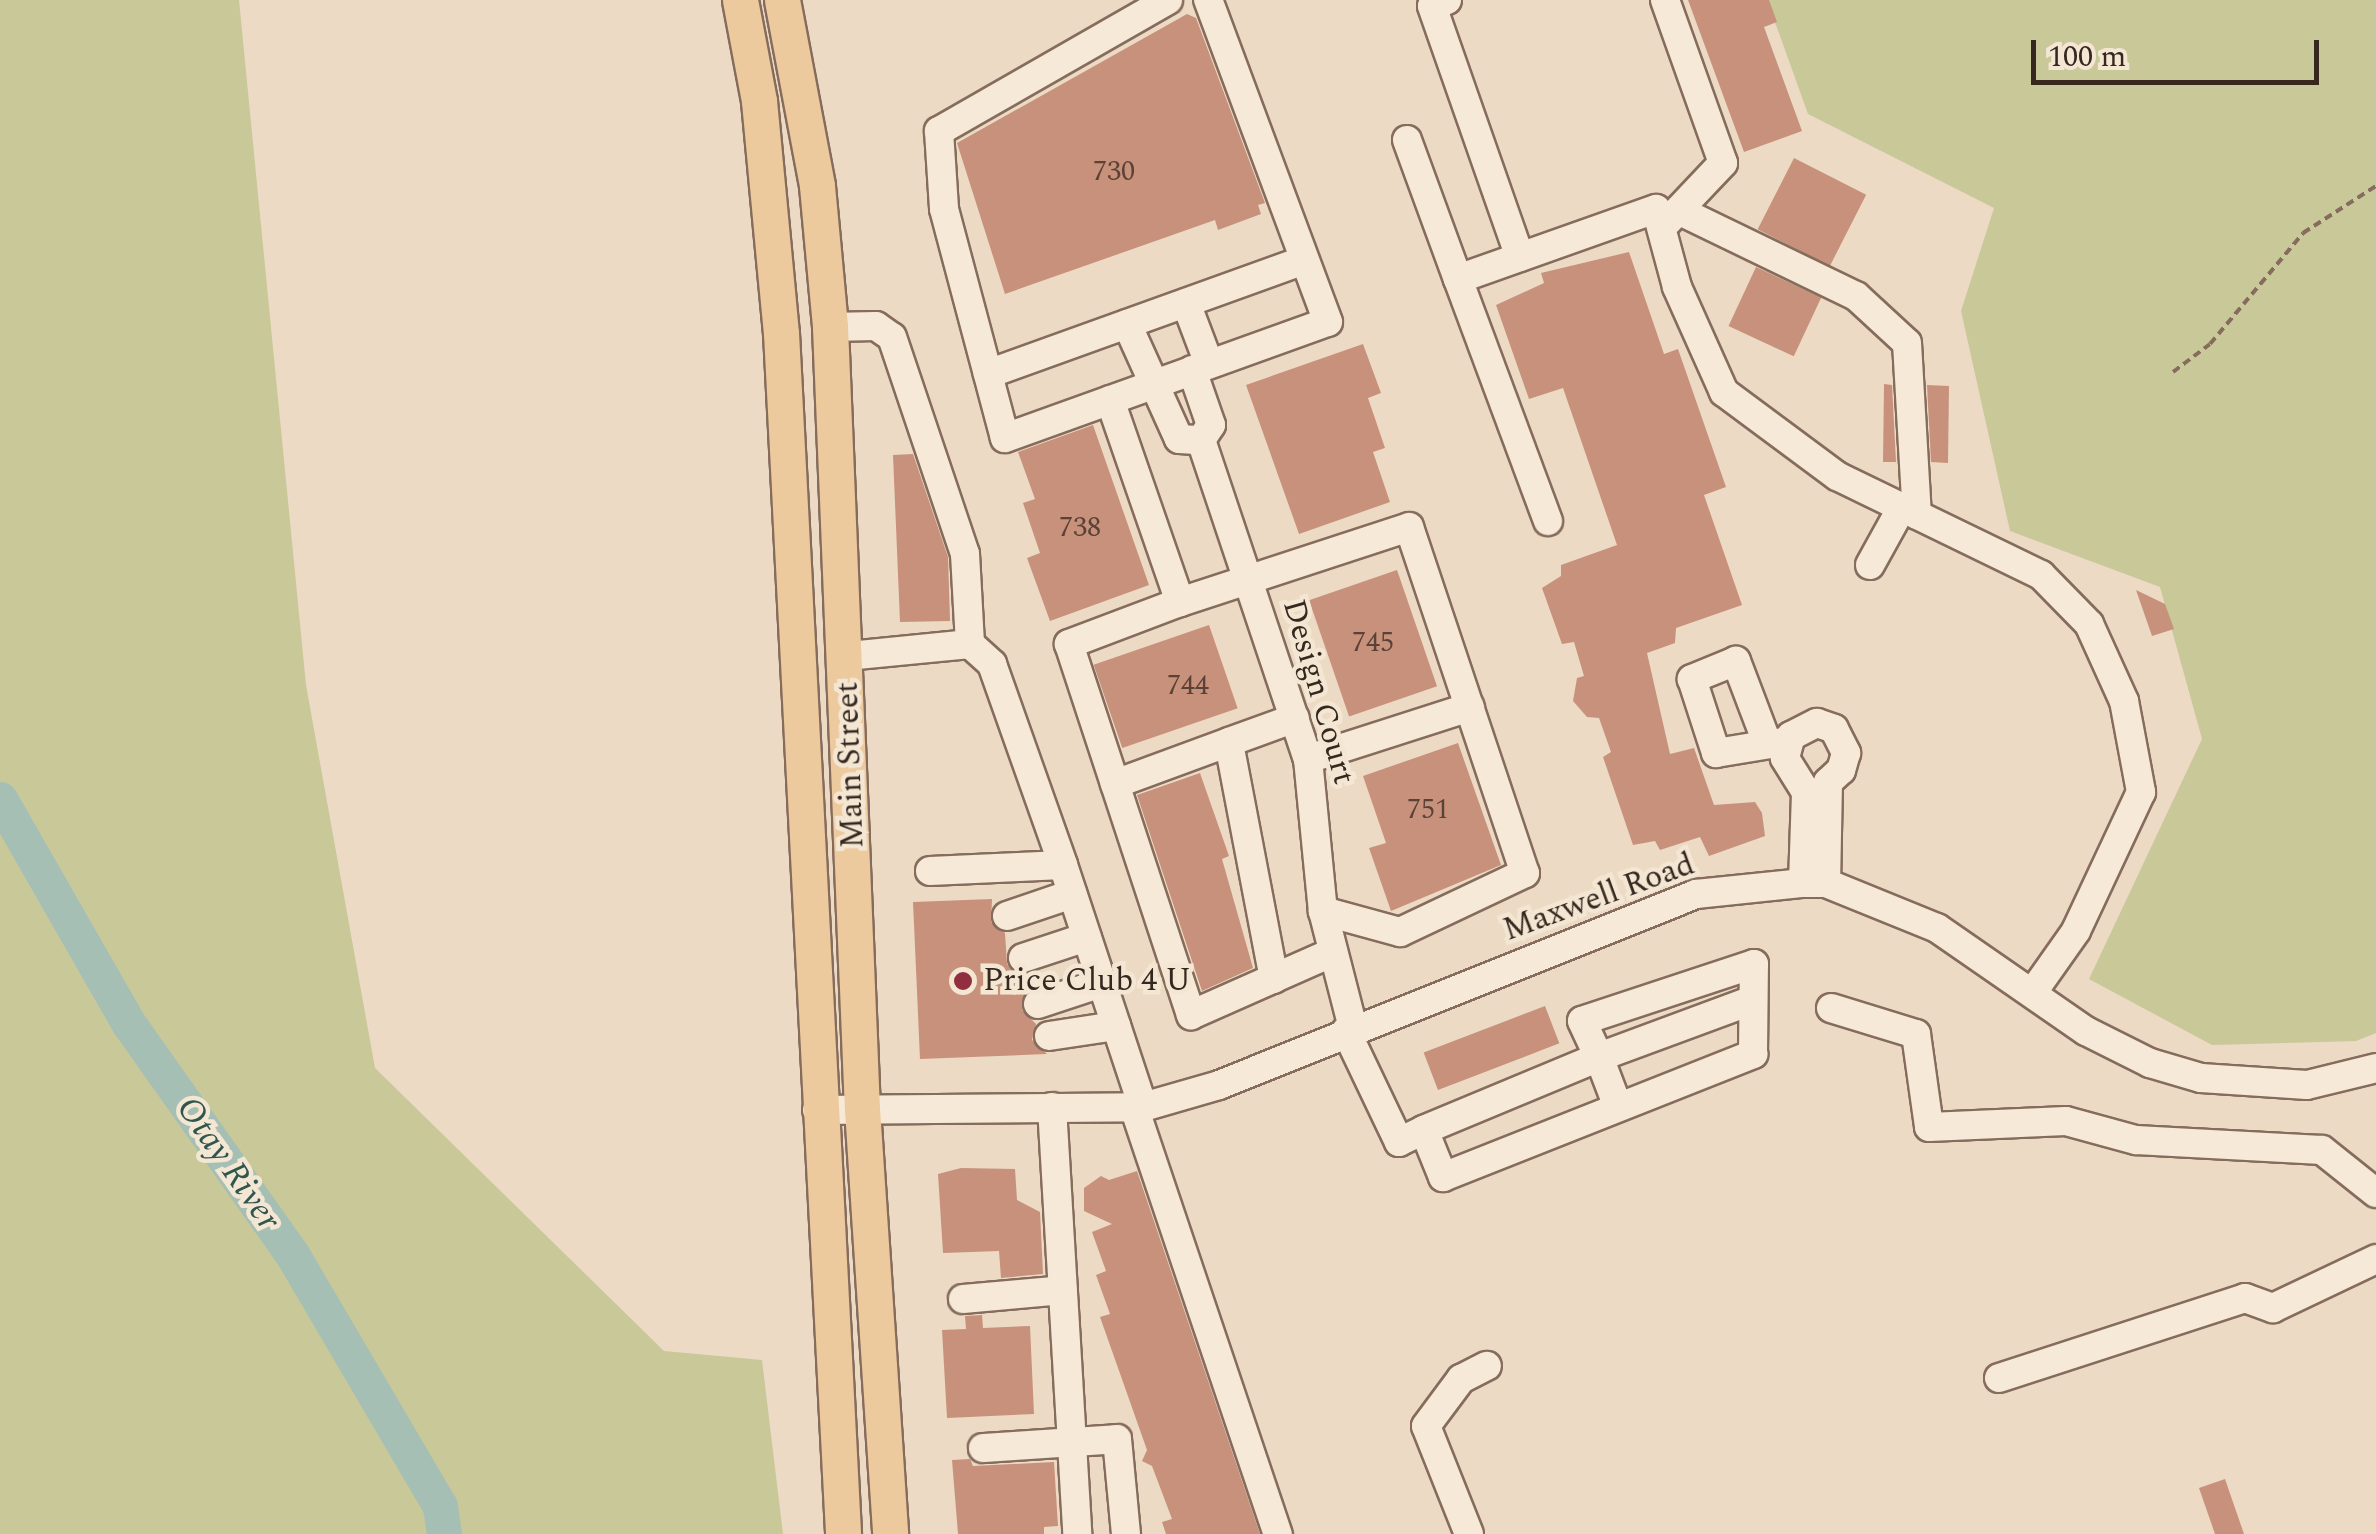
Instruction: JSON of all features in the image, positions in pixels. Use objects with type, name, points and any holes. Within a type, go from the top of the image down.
[{"type":"main road","name":"Main Street","points":[[740,0],[759,102],[781,333],[817,1110],[844,1534]]},
{"type":"main road","name":"Main Street","points":[[782,0],[817,186],[830,327],[862,1109],[890,1534]]},
{"type":"street","points":[[1168,0],[938,131],[944,208],[1005,438],[1328,322],[1208,0]]},
{"type":"street","points":[[1447,0],[1432,6],[1520,257]]},
{"type":"street","points":[[1665,0],[1723,163],[1671,219],[1677,287],[1724,392],[1837,476],[2041,576],[2089,624],[2124,701],[2141,792],[2076,930],[2032,992]]},
{"type":"street","points":[[1407,140],[1548,522]]},
{"type":"street","points":[[1458,280],[1656,209],[1671,219],[1856,296],[1907,344],[1910,511],[1870,565]]},
{"type":"street","points":[[988,374],[1304,260]]},
{"type":"street","points":[[1186,303],[1201,367]]},
{"type":"street","points":[[1127,324],[1179,439],[1201,440]]},
{"type":"street","points":[[830,327],[876,326],[892,338],[965,554],[970,644],[992,664],[1063,865],[1278,1534]]},
{"type":"street","name":"Design Court","points":[[1201,367],[1211,426],[1201,440],[1308,759],[1323,911],[1350,1029],[1399,1142],[1424,1130]]},
{"type":"street","points":[[1110,400],[1180,602]]},
{"type":"street","points":[[1323,911],[1400,932],[1525,873],[1409,527],[1180,602],[1069,644],[1191,1015],[1331,954]]},
{"type":"street","points":[[846,656],[970,644]]},
{"type":"street","points":[[1308,759],[1470,708]]},
{"type":"street","points":[[1115,784],[1295,718]]},
{"type":"street","points":[[1817,723],[1834,729],[1845,744],[1845,762],[1828,782],[1815,883],[1806,792],[1787,768],[1778,740],[1817,723]]},
{"type":"street","points":[[1229,742],[1274,979]]},
{"type":"street","points":[[930,871],[1063,865]]},
{"type":"street","name":"Maxwell Road","points":[[817,1110],[1138,1107],[1219,1086],[1350,1029],[1696,894],[1815,883],[1937,928],[2086,1032],[2150,1063],[2200,1078],[2307,1086],[2373,1077]]},
{"type":"street","points":[[1008,916],[1072,894]]},
{"type":"street","points":[[1023,958],[1087,937]]},
{"type":"street","points":[[1618,1108],[1599,1056],[1582,1020],[1754,964],[1754,1000],[1752,1054],[1618,1108],[1443,1177],[1424,1130],[1599,1056],[1754,1000]]},
{"type":"street","points":[[1038,1004],[1102,983]]},
{"type":"street","points":[[1830,1008],[1916,1034],[1930,1127],[2066,1121],[2136,1140],[2322,1150],[2376,1192]]},
{"type":"street","points":[[1049,1036],[1116,1026]]},
{"type":"street","points":[[1052,1108],[1077,1534]]},
{"type":"street","points":[[1999,1378],[2245,1298],[2273,1308],[2376,1259]]},
{"type":"street","points":[[963,1299],[1063,1290]]},
{"type":"street","points":[[1469,1534],[1426,1426],[1460,1380],[1487,1366]]},
{"type":"street","points":[[983,1448],[1117,1439],[1126,1534]]},
{"type":"path","points":[[2173,372],[2210,344],[2302,234],[2376,186]]},
{"type":"green space","points":[[0,0],[239,0],[306,685],[375,1068],[664,1351],[762,1360],[783,1534],[0,1534]]},
{"type":"green space","points":[[1767,0],[2376,0],[2376,1033],[2356,1041],[2212,1045],[2089,979],[2202,739],[2160,587],[2010,531],[1961,311],[1994,208],[1808,114]]},
{"type":"building","points":[[1688,0],[1769,0],[1777,22],[1764,27],[1802,131],[1744,152]]},
{"type":"building","points":[[1187,14],[1196,18],[1265,203],[1258,205],[1261,214],[1218,230],[1215,220],[1005,294],[957,143]]},
{"type":"building","points":[[1794,158],[1866,195],[1830,266],[1758,229]]},
{"type":"building","points":[[1629,252],[1664,354],[1678,349],[1726,487],[1704,495],[1742,605],[1676,628],[1675,643],[1647,653],[1670,754],[1694,748],[1714,805],[1755,802],[1762,813],[1765,836],[1709,856],[1700,837],[1660,850],[1655,841],[1633,845],[1603,757],[1611,752],[1599,718],[1587,717],[1573,701],[1577,678],[1584,676],[1574,642],[1562,644],[1542,588],[1561,576],[1561,565],[1617,545],[1563,388],[1529,399],[1496,305],[1544,283],[1541,273]]},
{"type":"building","points":[[1756,267],[1821,297],[1794,356],[1729,326]]},
{"type":"building","points":[[1363,344],[1381,393],[1368,398],[1385,448],[1373,452],[1390,502],[1299,534],[1246,385]]},
{"type":"building","points":[[1884,384],[1892,385],[1896,462],[1883,462]]},
{"type":"building","points":[[1927,385],[1949,386],[1948,463],[1931,462]]},
{"type":"building","points":[[1093,425],[1149,585],[1050,621],[1027,558],[1040,553],[1023,503],[1035,499],[1018,452]]},
{"type":"building","points":[[913,454],[948,557],[950,621],[900,622],[893,455]]},
{"type":"building","points":[[1397,570],[1437,686],[1349,717],[1309,600]]},
{"type":"building","points":[[2136,590],[2165,604],[2174,629],[2152,636]]},
{"type":"building","points":[[1209,625],[1238,708],[1122,748],[1094,665]]},
{"type":"building","points":[[1458,743],[1501,865],[1391,911],[1369,848],[1386,843],[1363,776]]},
{"type":"building","points":[[1200,773],[1229,856],[1222,859],[1253,968],[1202,991],[1137,795]]},
{"type":"building","points":[[992,899],[991,922],[1005,933],[1007,964],[1025,992],[1022,1010],[1036,1024],[1032,1040],[1047,1054],[920,1059],[913,902]]},
{"type":"building","points":[[1545,1006],[1559,1043],[1438,1090],[1424,1053]]},
{"type":"building","points":[[961,1168],[1015,1169],[1017,1200],[1040,1212],[1043,1274],[1001,1278],[999,1251],[943,1253],[938,1174]]},
{"type":"building","points":[[1137,1171],[1260,1534],[1166,1534],[1162,1522],[1172,1519],[1152,1466],[1142,1461],[1147,1450],[1100,1317],[1110,1314],[1096,1275],[1106,1271],[1092,1232],[1112,1224],[1084,1211],[1084,1188],[1101,1176],[1109,1180]]},
{"type":"building","points":[[982,1315],[983,1328],[1030,1326],[1034,1414],[947,1418],[942,1330],[966,1329],[965,1316]]},
{"type":"building","points":[[970,1459],[973,1466],[1054,1462],[1058,1526],[1044,1527],[1044,1534],[958,1534],[952,1460]]},
{"type":"building","points":[[2225,1479],[2244,1534],[2215,1534],[2199,1488]]},
{"type":"waterway","name":"Otay River","points":[[0,799],[129,1024],[292,1254],[440,1506],[444,1534]]},
{"type":"place","name":"Price Club 4 U","points":[[963,981]]}]
